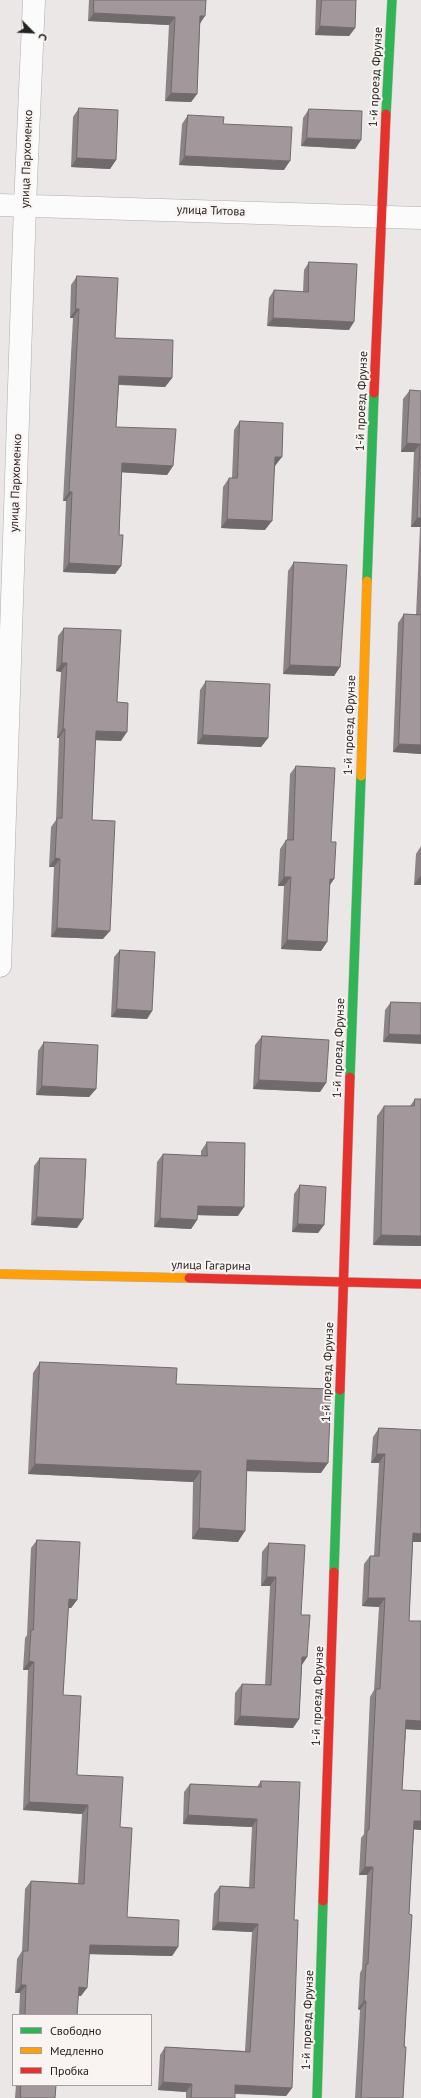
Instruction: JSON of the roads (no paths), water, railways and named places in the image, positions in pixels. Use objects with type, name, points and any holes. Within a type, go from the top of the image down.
[{"type":"street","name":"улица Пархоменко","points":[[0,966],[25,205],[34,0]]},
{"type":"street","name":"1-й проезд Фрунзе","points":[[317,2098],[343,1281],[380,217],[392,0]]},
{"type":"street","name":"улица Титова","points":[[0,205],[421,218]]},
{"type":"street","name":"улица Гагарина","points":[[0,1274],[421,1284]]}]
